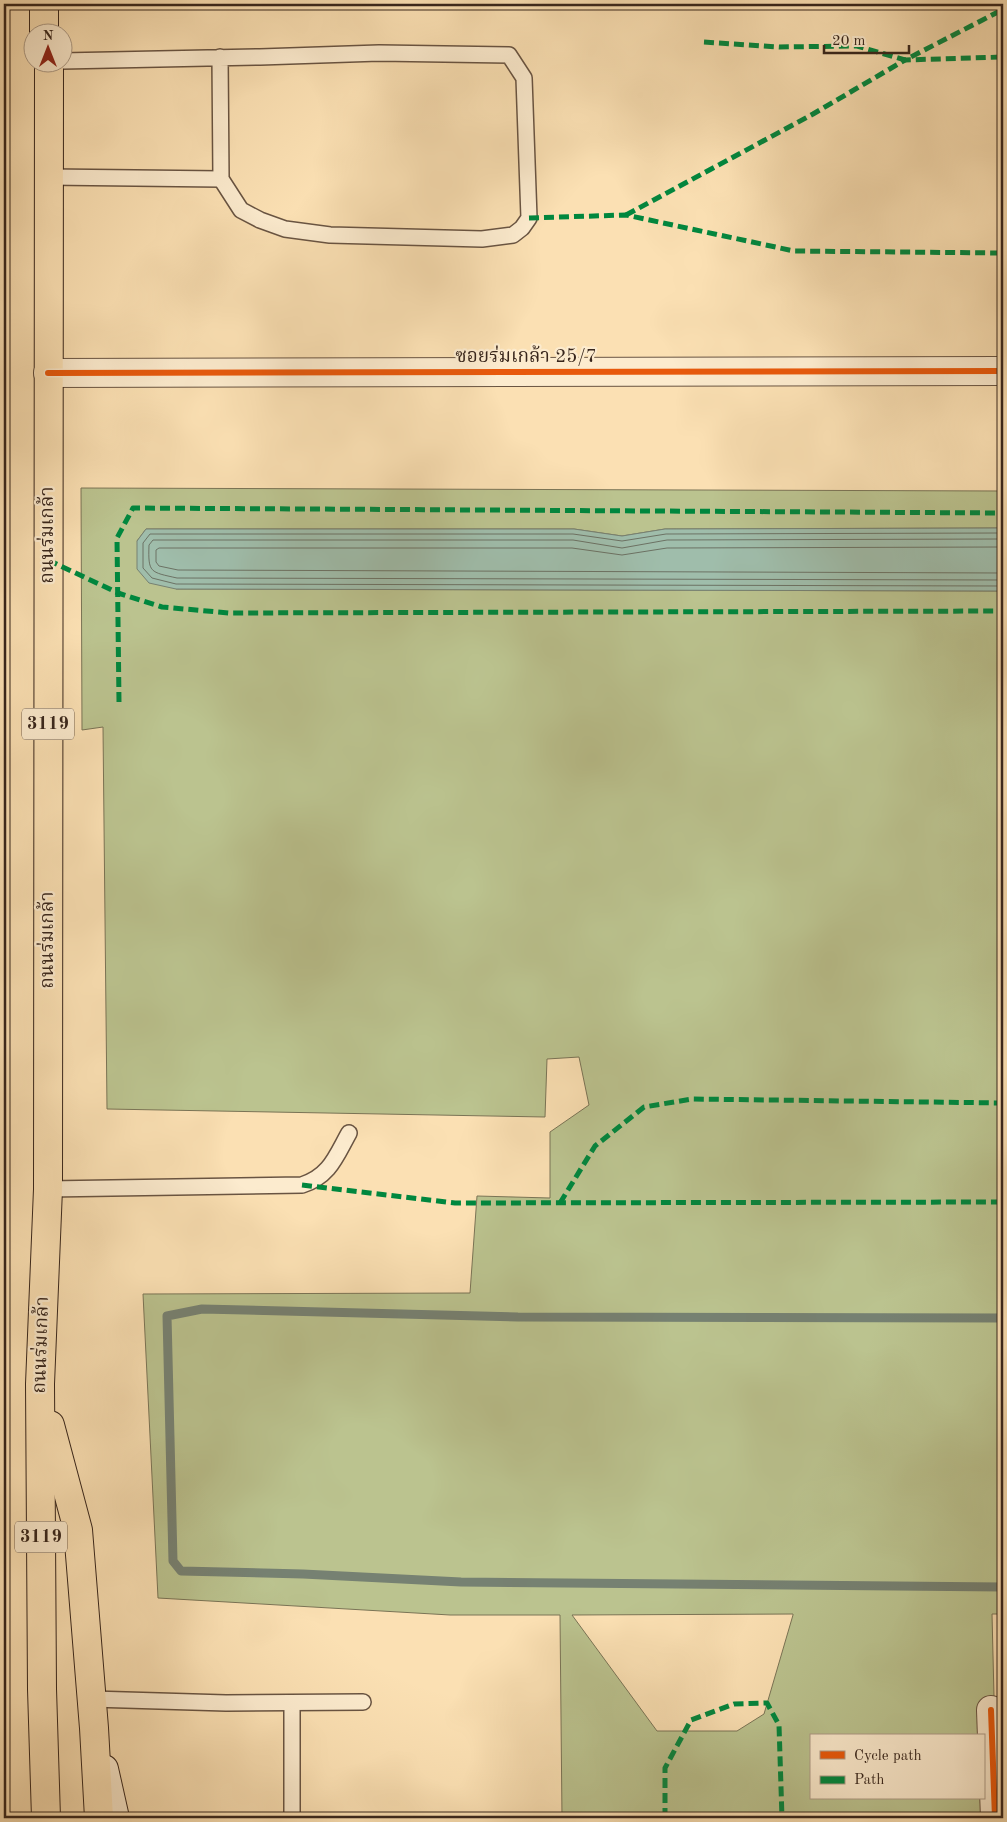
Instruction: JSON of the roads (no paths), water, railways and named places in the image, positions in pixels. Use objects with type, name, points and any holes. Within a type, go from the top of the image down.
[{"type":"main road","points":[[44,4],[44,22]]},
{"type":"main road","name":"ถนนร่มเกล้า","points":[[46,1818],[42,1689],[40,1384],[48,1189],[49,72]]},
{"type":"main road","points":[[40,1384],[78,1530],[92,1699],[99,1818]]},
{"type":"street","name":"ซอยร่มเกล้า 25/7","points":[[48,373],[1003,371]]},
{"type":"street","points":[[991,1710],[995,1818]]},
{"type":"street","points":[[94,1728],[115,1818]]},
{"type":"lane","points":[[72,61],[379,53],[509,55],[524,78],[529,218],[522,228],[513,235],[482,239],[330,235],[284,230],[260,220],[241,210],[221,179],[220,58]]},
{"type":"lane","points":[[49,177],[221,179]]},
{"type":"lane","points":[[48,1189],[302,1185],[312,1181],[328,1170],[349,1133]]},
{"type":"lane","points":[[92,1699],[292,1703],[363,1702]]},
{"type":"lane","points":[[292,1703],[292,1818]]},
{"type":"water","points":[[1003,528],[1003,591],[176,589],[149,583],[137,569],[137,541],[146,529],[574,529],[622,536],[665,529]]},
{"type":"waterway","points":[[1003,1318],[518,1317],[202,1309],[167,1316],[173,1561],[181,1571],[303,1574],[461,1582],[1003,1587]]}]
